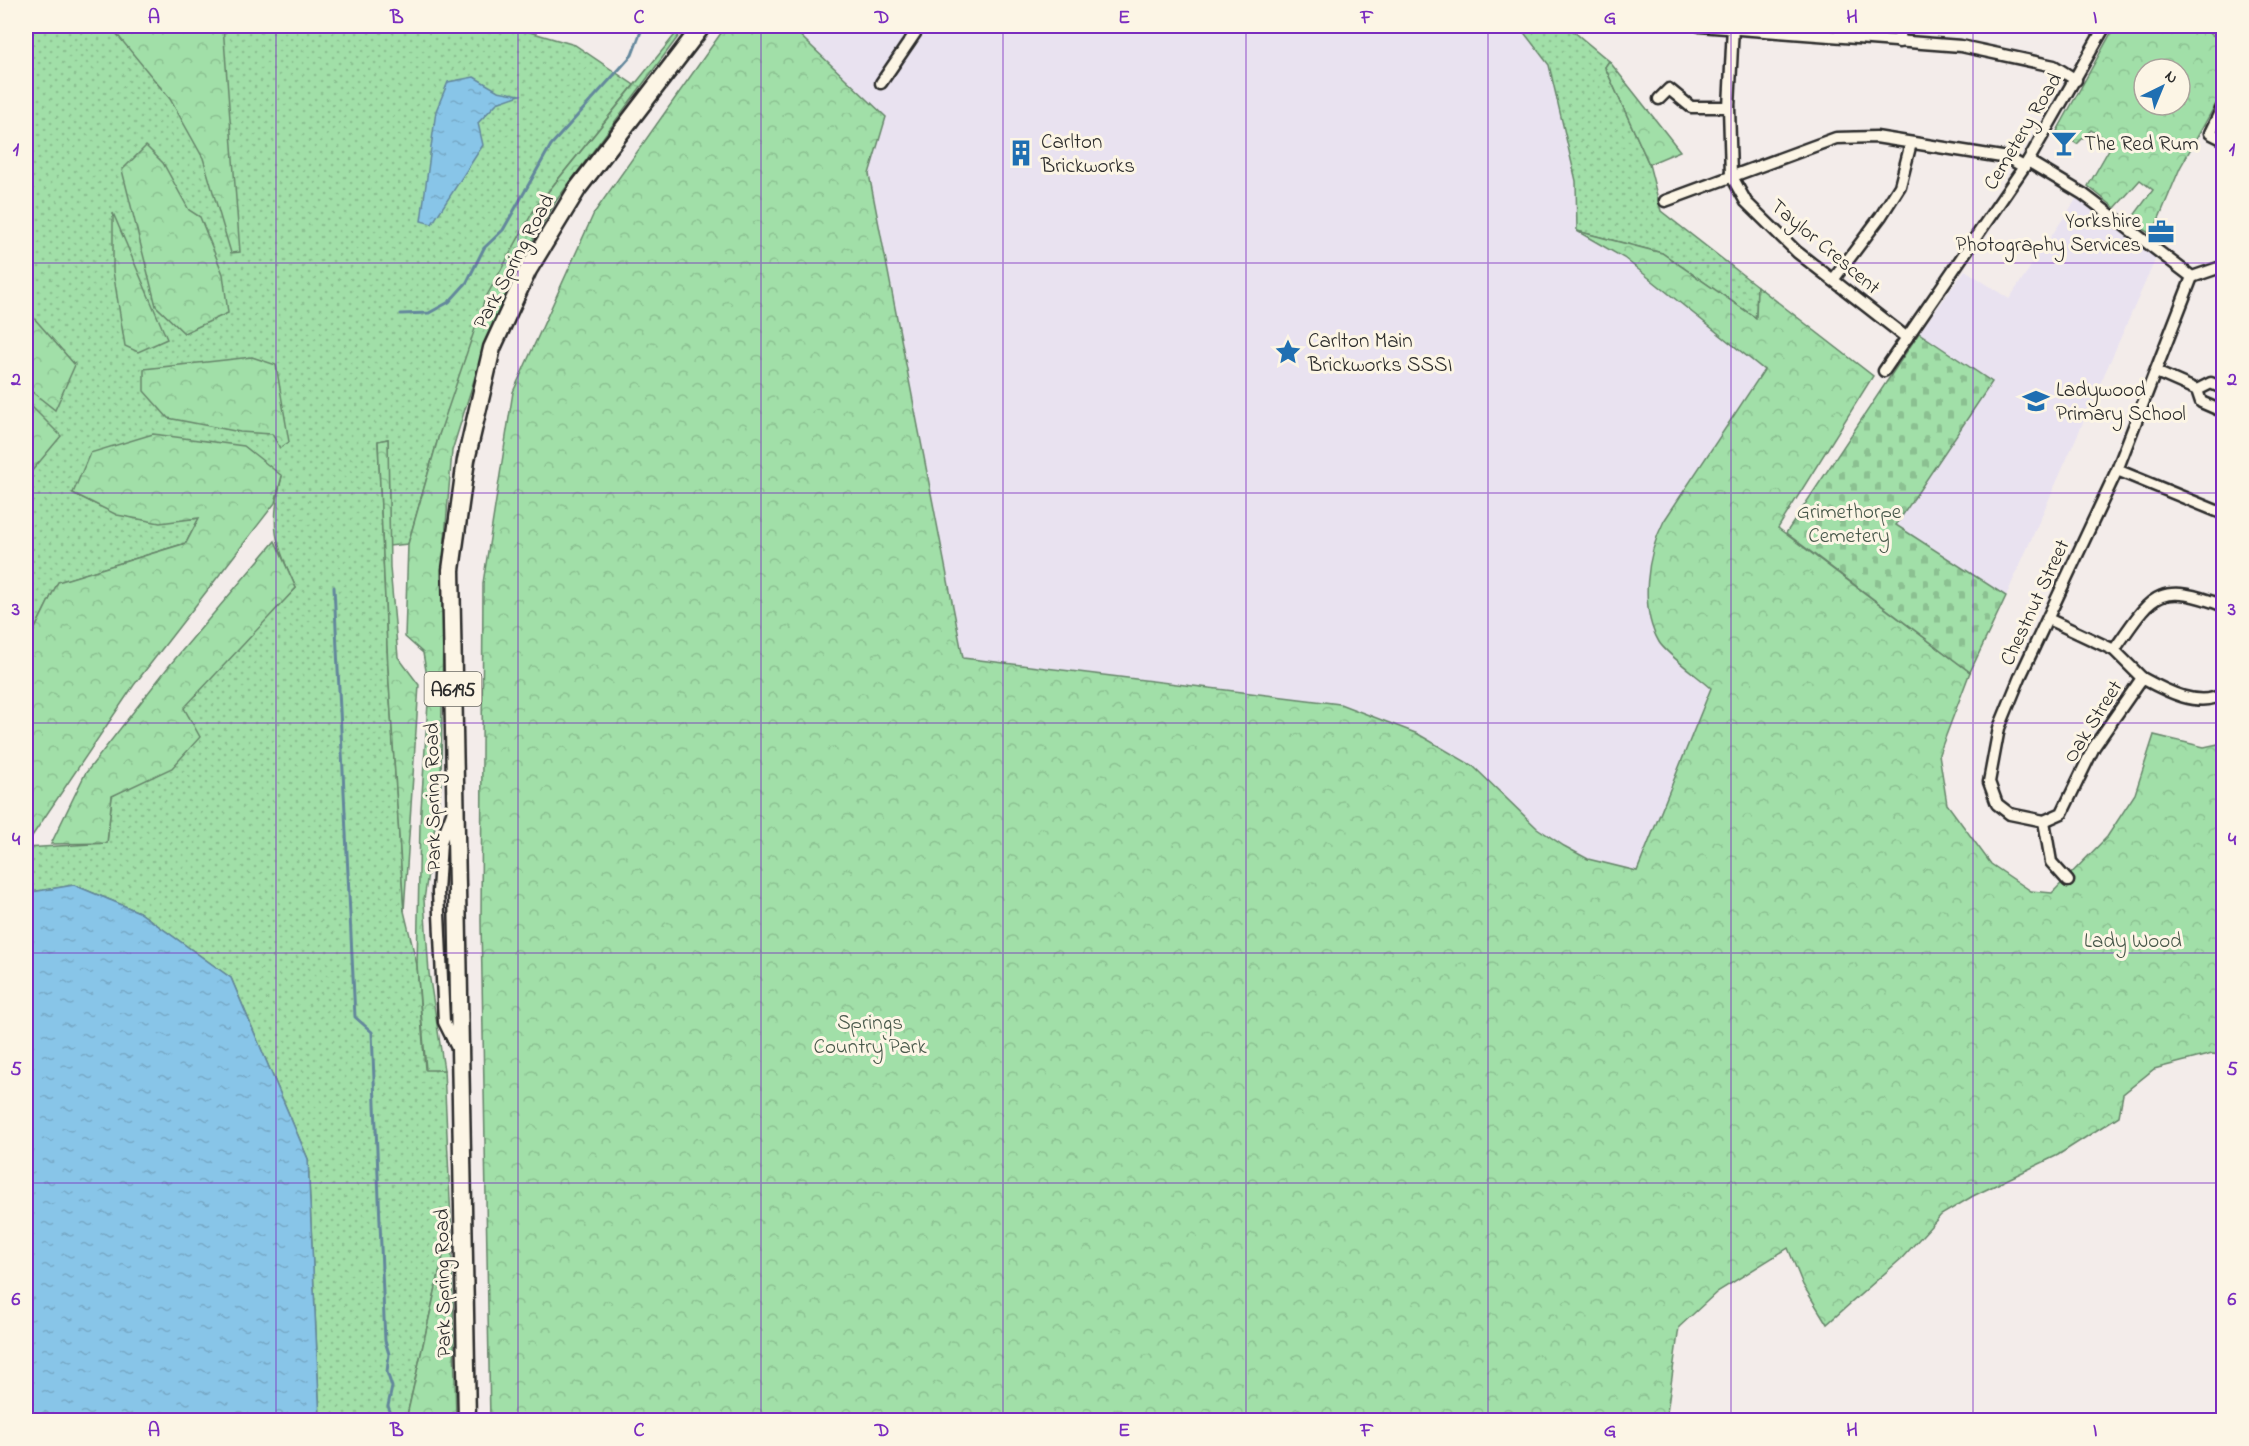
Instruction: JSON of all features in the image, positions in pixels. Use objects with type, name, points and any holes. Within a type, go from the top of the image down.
[{"type":"main road","name":"Park Spring Road","points":[[467,1420],[451,570],[465,460],[492,348],[528,270],[578,188],[702,26]]},
{"type":"street","points":[[881,83],[920,26]]},
{"type":"street","points":[[1700,26],[1961,46],[2054,66],[2076,80]]},
{"type":"street","points":[[1899,42],[1900,26]]},
{"type":"street","name":"Cemetery Road","points":[[1884,371],[2026,164],[2105,26]]},
{"type":"street","points":[[1731,175],[1729,107],[1733,27]]},
{"type":"street","points":[[1659,99],[1669,89],[1691,107],[1729,107]]},
{"type":"street","points":[[2223,104],[2210,133],[2223,140]]},
{"type":"street","points":[[1665,201],[1836,138],[1876,137],[2008,158],[2026,164],[2083,194],[2192,277],[2223,266]]},
{"type":"street","points":[[1833,280],[1881,216],[1900,186],[1911,143]]},
{"type":"street","name":"Taylor Crescent","points":[[1731,175],[1746,202],[1797,252],[1907,338]]},
{"type":"street","name":"Chestnut Street","points":[[2044,821],[2010,814],[1997,804],[1989,782],[1999,728],[2117,470],[2192,277]]},
{"type":"street","points":[[2156,372],[2197,390],[2201,402],[2223,412]]},
{"type":"street","points":[[2197,390],[2211,383],[2223,389]]},
{"type":"street","points":[[2117,470],[2223,514]]},
{"type":"street","points":[[2114,650],[2145,608],[2169,593],[2194,595],[2223,606]]},
{"type":"street","points":[[2048,619],[2114,650],[2142,678]]},
{"type":"street","name":"Oak Street","points":[[2044,821],[2054,818],[2066,807],[2094,747],[2142,678],[2189,698],[2204,700],[2223,693]]},
{"type":"street","points":[[2044,821],[2050,862],[2068,881]]},
{"type":"shaded area","points":[[790,26],[1519,26],[1549,65],[1576,181],[1578,231],[1624,258],[1764,370],[1664,521],[1655,539],[1711,687],[1637,871],[1588,859],[1564,846],[1537,828],[1473,766],[1340,704],[963,658],[869,174],[886,117]]},
{"type":"shaded area","name":"Ladywood Primary School","points":[[2077,198],[2156,258],[2006,596],[1896,525],[1991,382],[1919,333],[1965,270],[2009,299]]},
{"type":"green space","points":[[26,26],[509,26],[575,45],[634,85],[535,208],[439,435],[408,544],[389,546],[388,439],[378,441],[388,668],[404,911],[417,965],[425,1069],[444,1070],[451,1221],[406,1420],[320,1420],[308,1159],[231,978],[139,912],[74,885],[26,893],[26,848],[107,843],[112,796],[133,784],[181,703],[296,588],[276,534],[276,509],[282,476],[73,493],[106,509],[133,518],[162,521],[199,518],[186,543],[58,582],[26,647],[26,506],[29,502],[26,499]]},
{"type":"green space","points":[[113,26],[223,26],[240,252],[231,253],[203,158],[170,99],[115,32]]},
{"type":"green space","points":[[682,26],[686,26],[556,201],[519,264],[484,348],[452,451],[444,550],[441,785],[424,900],[429,973],[444,1070],[426,1070],[417,965],[420,825],[429,688],[423,653],[405,637],[408,544],[439,435],[485,299],[535,208]]},
{"type":"green space","name":"Springs Country Park","points":[[726,26],[790,26],[886,117],[869,174],[963,658],[1340,704],[1418,734],[1473,766],[1537,828],[1564,846],[1588,859],[1637,871],[1711,688],[1663,647],[1653,628],[1647,597],[1653,549],[1664,521],[1764,370],[1624,258],[1577,231],[1662,253],[1756,318],[1757,286],[1873,376],[1778,528],[1970,672],[1939,754],[1947,804],[1991,864],[2031,891],[2052,893],[2107,837],[2135,794],[2154,735],[2204,747],[2223,743],[2223,1088],[2220,1055],[2212,1054],[2154,1069],[2123,1094],[2119,1116],[2058,1155],[1973,1196],[1941,1215],[1902,1258],[1827,1324],[1803,1285],[1788,1248],[1717,1292],[1679,1327],[1666,1420],[490,1420],[481,922],[483,583],[513,392],[594,213]]},
{"type":"green space","points":[[1519,26],[1567,26],[1609,61],[1605,67],[1649,164],[1661,211],[1757,286],[1756,318],[1662,253],[1577,231],[1576,181],[1549,65]]},
{"type":"green space","points":[[2115,26],[2197,26],[2223,41],[2223,83],[2218,100],[2180,168],[2152,235],[2130,221],[2153,190],[2140,180],[2115,208],[2088,186],[2112,144],[2091,130],[2077,144],[2057,131]]},
{"type":"green space","points":[[1609,61],[1680,151],[1649,164],[1605,67]]},
{"type":"green space","points":[[146,146],[163,163],[189,210],[200,217],[223,274],[228,313],[184,333],[156,306],[122,170]]},
{"type":"green space","points":[[113,213],[167,339],[138,352],[125,346],[113,271]]},
{"type":"green space","points":[[26,309],[75,365],[55,410],[26,387]]},
{"type":"green space","name":"Grimethorpe Cemetery","points":[[1919,333],[1992,382],[1896,525],[2006,596],[1970,672],[1786,533]]},
{"type":"green space","points":[[252,357],[276,365],[289,442],[280,448],[272,434],[240,432],[168,418],[144,391],[144,369]]},
{"type":"green space","points":[[26,401],[61,436],[26,478]]},
{"type":"green space","points":[[153,434],[244,446],[282,476],[275,503],[134,685],[26,845],[26,647],[58,582],[186,543],[199,518],[160,523],[117,515],[73,493],[90,453]]},
{"type":"green space","points":[[388,439],[390,568],[398,657],[419,685],[404,911],[388,668],[378,441]]},
{"type":"green space","points":[[275,541],[296,588],[184,708],[200,737],[172,768],[112,796],[107,843],[51,844],[85,774],[169,666]]},
{"type":"green space","points":[[451,1221],[456,1420],[406,1420]]},
{"type":"water","points":[[474,77],[498,91],[520,95],[497,103],[478,123],[483,145],[432,224],[421,221],[436,111],[448,82]]},
{"type":"water","points":[[74,885],[139,912],[231,978],[308,1159],[320,1420],[26,1420],[26,893]]},
{"type":"waterway","points":[[401,314],[429,313],[449,302],[467,282],[484,248],[503,230],[551,145],[632,55],[643,26]]},
{"type":"waterway","points":[[334,587],[355,1017],[372,1032],[385,1341],[389,1354],[387,1372],[392,1387],[388,1406],[391,1414],[390,1420]]},
{"type":"place","name":"The Red Rum","points":[[2064,143]]},
{"type":"place","name":"Carlton Brickworks","points":[[1021,153]]},
{"type":"place","name":"Yorkshire Photography Services","points":[[2161,232]]},
{"type":"place","name":"Carlton Main Brickworks SSSI","points":[[1288,352]]},
{"type":"place","name":"Ladywood Primary School","points":[[2036,401]]},
{"type":"park label","name":"Lady Wood","points":[[2133,940]]}]
